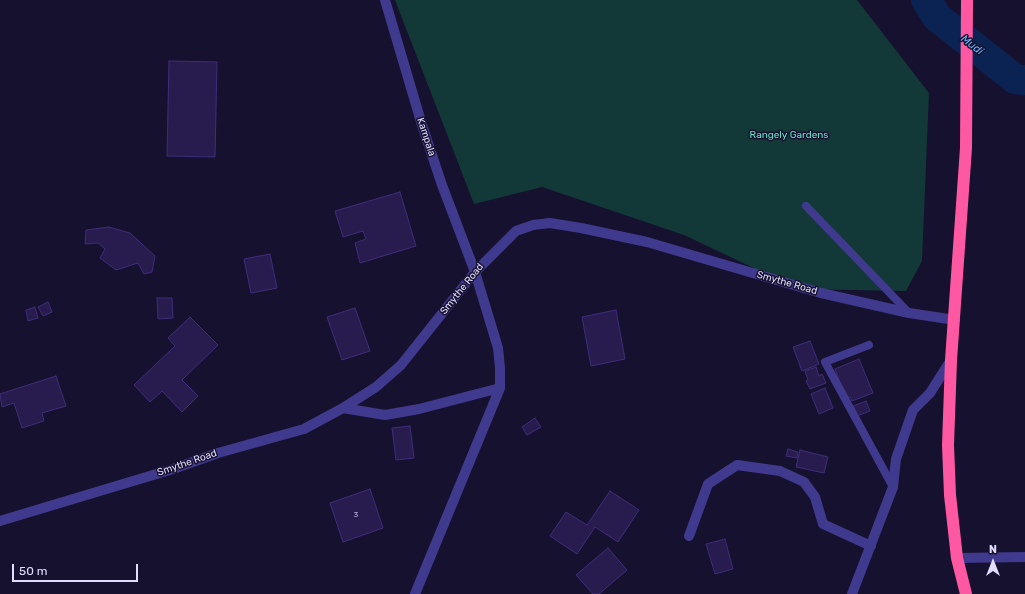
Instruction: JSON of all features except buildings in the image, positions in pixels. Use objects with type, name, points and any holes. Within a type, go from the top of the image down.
[{"type":"highway","points":[[966,0],[966,148],[951,360],[948,459],[950,495],[957,558],[966,594]]},
{"type":"street","name":"Kampala","points":[[385,0],[422,125],[442,185],[475,272],[498,348],[500,388]]},
{"type":"street","name":"Smythe Road","points":[[0,521],[174,469],[218,453],[304,430],[344,408],[376,387],[401,365],[475,272],[516,231],[533,225],[550,223],[647,242],[821,293],[909,313],[955,320]]},
{"type":"street","points":[[852,594],[893,486],[896,459],[913,410],[930,393],[951,360]]},
{"type":"street","points":[[344,408],[385,415],[419,409],[500,388]]},
{"type":"street","points":[[415,594],[500,388]]},
{"type":"street","points":[[689,536],[708,484],[737,464],[780,472],[804,482],[815,497],[823,524],[871,546]]},
{"type":"street","points":[[957,558],[1025,557]]},
{"type":"lane","points":[[806,206],[909,313]]},
{"type":"lane","points":[[869,346],[825,362],[893,486]]},
{"type":"green space","name":"Rangely Gardens","points":[[395,0],[857,0],[929,93],[922,261],[906,291],[798,289],[684,235],[542,187],[474,204]]},
{"type":"waterway","name":"Mudi","points":[[926,0],[937,17],[1015,79],[1025,80]]}]
